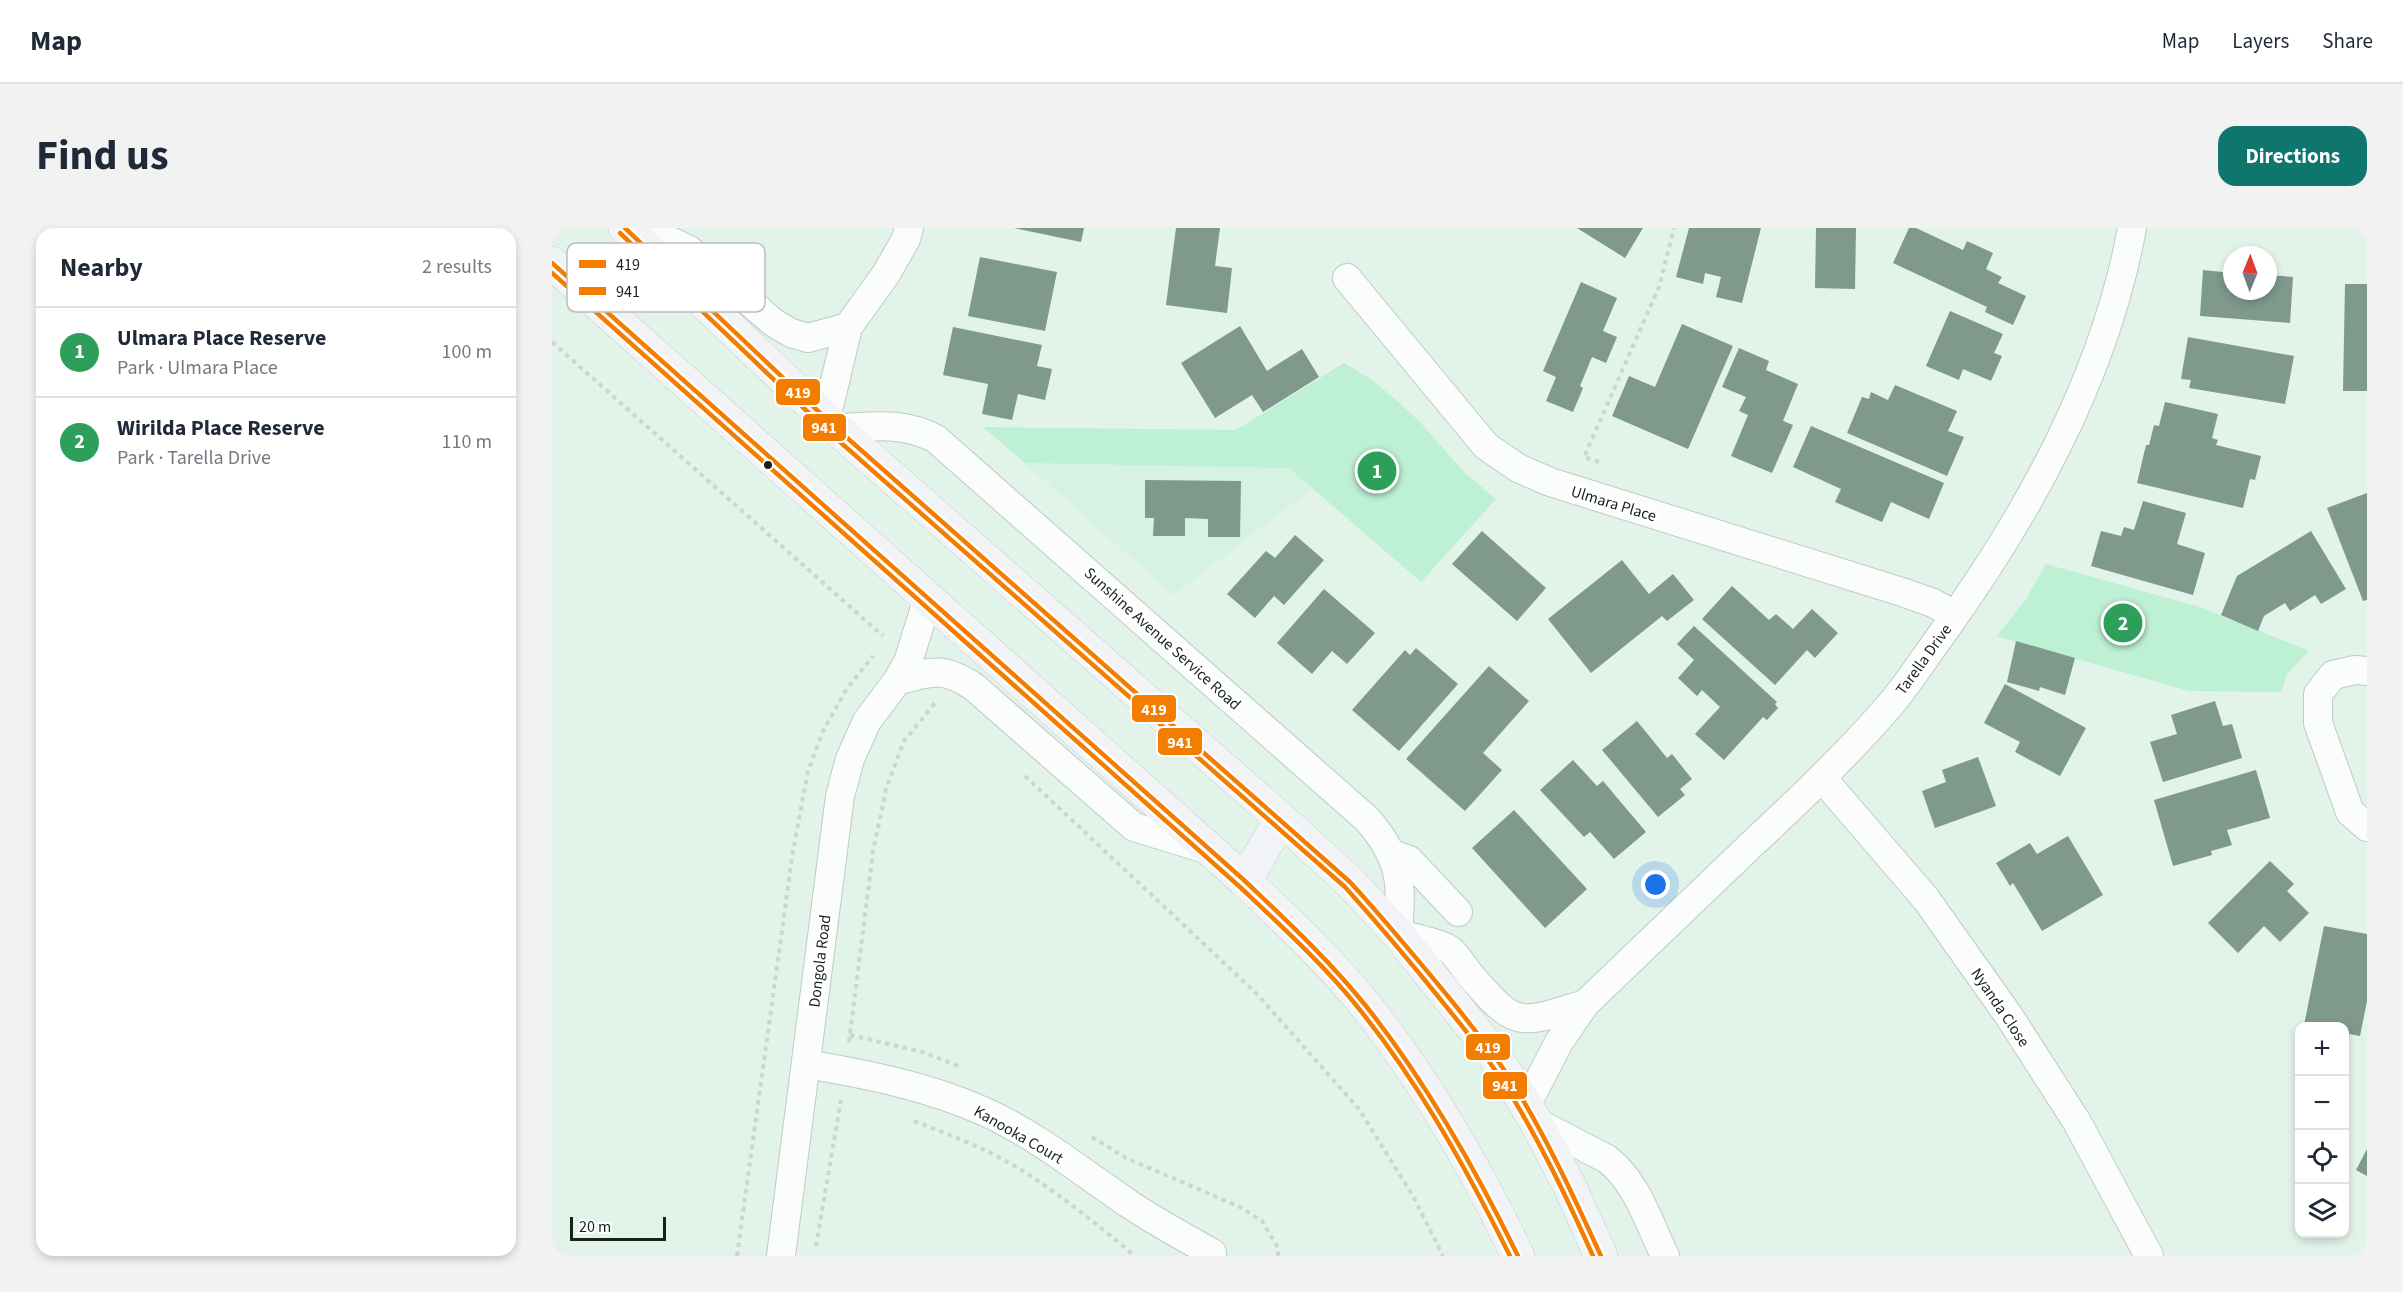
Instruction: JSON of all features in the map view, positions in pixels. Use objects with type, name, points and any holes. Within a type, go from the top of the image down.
[{"type":"main road","points":[[625,228],[641,243]]},
{"type":"main road","points":[[552,263],[567,276]]},
{"type":"main road","points":[[607,312],[1245,881],[1314,948],[1366,1006],[1414,1072],[1458,1139],[1518,1256]]},
{"type":"main road","points":[[713,312],[831,424],[1350,882],[1398,934],[1485,1043],[1531,1114],[1569,1185],[1601,1256]]},
{"type":"main road","points":[[1245,881],[1281,819]]},
{"type":"street","points":[[643,228],[674,243]]},
{"type":"street","points":[[831,424],[848,327],[886,274],[906,239],[909,228]]},
{"type":"street","name":"Tarella Drive","points":[[1531,1114],[1559,1042],[1585,1004],[1822,778],[1891,703],[1955,615],[2026,505],[2077,403],[2106,329],[2127,256],[2132,228]]},
{"type":"street","name":"Ulmara Place","points":[[1347,278],[1486,446],[1518,468],[1550,482],[1902,592],[1955,615]]},
{"type":"street","points":[[760,312],[774,324],[791,333],[808,338],[848,327]]},
{"type":"street","name":"Sunshine Avenue Service Road","points":[[831,424],[903,426],[936,439],[1368,820],[1384,839],[1392,854],[1409,860],[1458,912]]},
{"type":"street","name":"Dongola Road","points":[[781,1256],[840,796],[850,759],[867,721],[909,672],[928,598]]},
{"type":"street","points":[[2367,670],[2333,675],[2318,694],[2318,723],[2350,812],[2367,826]]},
{"type":"street","points":[[909,672],[947,672],[974,687],[1134,827],[1209,850]]},
{"type":"street","name":"Nyanda Close","points":[[1822,778],[1926,899],[2009,1016],[2077,1122],[2149,1256]]},
{"type":"street","points":[[1392,854],[1401,886],[1398,934]]},
{"type":"street","name":"Tarella Drive","points":[[1398,934],[1448,949],[1492,1000],[1507,1013],[1523,1019],[1540,1018],[1585,1004]]},
{"type":"street","name":"Kanooka Court","points":[[806,1064],[846,1070],[932,1092],[983,1111],[1049,1149],[1132,1206],[1212,1253]]},
{"type":"street","points":[[1531,1114],[1617,1166],[1637,1196],[1665,1256]]},
{"type":"path","points":[[1594,496],[1604,464],[1584,457],[1659,286],[1674,228]]},
{"type":"path","points":[[552,342],[887,640],[909,672],[940,696],[904,741],[886,789],[873,852],[846,1070],[814,1256]]},
{"type":"path","points":[[1017,768],[1256,993],[1359,1109],[1413,1196],[1443,1256]]},
{"type":"path","points":[[841,1102],[852,1105]]},
{"type":"path","points":[[907,1119],[955,1137],[1005,1160],[1055,1194],[1135,1256]]},
{"type":"shaded area","points":[[1025,463],[1289,468],[1313,488],[1173,595]]},
{"type":"green space","points":[[1344,363],[1372,380],[1394,398],[1420,422],[1465,473],[1496,499],[1421,582],[1289,468],[1025,463],[983,427],[1236,430]]},
{"type":"green space","points":[[2046,564],[2200,607],[2309,651],[2287,674],[2281,692],[2189,691],[1997,636],[2026,599]]},
{"type":"building","points":[[1014,228],[1084,228],[1081,242]]},
{"type":"building","points":[[1176,228],[1220,228],[1215,266],[1232,268],[1227,313],[1166,305]]},
{"type":"building","points":[[1577,228],[1643,228],[1625,258]]},
{"type":"building","points":[[1689,228],[1761,228],[1742,303],[1716,297],[1721,277],[1705,273],[1703,284],[1676,277]]},
{"type":"building","points":[[1816,228],[1856,228],[1855,289],[1815,288]]},
{"type":"building","points":[[1909,228],[1916,228],[1963,250],[1967,241],[1993,253],[1986,269],[2002,277],[1998,283],[2026,296],[2013,325],[1985,312],[1987,307],[1893,263]]},
{"type":"building","points":[[980,257],[1057,272],[1045,331],[968,316]]},
{"type":"building","points":[[2203,270],[2223,272],[2223,300],[2277,300],[2277,276],[2293,277],[2290,323],[2200,316]]},
{"type":"building","points":[[1581,282],[1617,298],[1603,331],[1617,337],[1606,363],[1592,357],[1580,386],[1583,388],[1573,412],[1546,401],[1556,377],[1543,371]]},
{"type":"building","points":[[2345,284],[2367,284],[2367,391],[2343,391]]},
{"type":"building","points":[[1950,311],[2003,334],[1994,353],[2002,356],[1991,381],[1963,369],[1959,380],[1926,366]]},
{"type":"building","points":[[1682,324],[1733,346],[1688,449],[1612,416],[1629,376],[1655,387]]},
{"type":"building","points":[[1240,326],[1267,371],[1302,349],[1319,377],[1263,412],[1252,395],[1215,418],[1181,363]]},
{"type":"building","points":[[953,327],[1042,345],[1037,366],[1052,369],[1045,400],[1018,394],[1012,420],[982,414],[988,384],[943,375]]},
{"type":"building","points":[[2188,337],[2294,356],[2285,404],[2189,388],[2191,380],[2181,379]]},
{"type":"building","points":[[1739,348],[1769,361],[1766,370],[1798,384],[1783,421],[1793,425],[1772,473],[1731,456],[1748,415],[1739,411],[1746,397],[1722,387]]},
{"type":"building","points":[[1895,385],[1957,411],[1948,431],[1964,437],[1947,476],[1847,433],[1862,397],[1869,399],[1871,392],[1888,400]]},
{"type":"building","points":[[2165,402],[2218,414],[2212,438],[2218,440],[2216,445],[2261,456],[2255,480],[2250,479],[2243,508],[2137,483],[2146,445],[2149,445],[2154,425],[2159,426]]},
{"type":"building","points":[[1811,426],[1944,483],[1929,519],[1891,502],[1882,522],[1835,502],[1841,489],[1793,467]]},
{"type":"building","points":[[1145,480],[1241,481],[1240,537],[1208,537],[1208,519],[1185,518],[1185,536],[1153,536],[1154,518],[1145,518]]},
{"type":"building","points":[[2367,493],[2367,600],[2363,601],[2327,508]]},
{"type":"building","points":[[2143,501],[2186,513],[2177,544],[2205,553],[2193,595],[2091,566],[2101,531],[2121,536],[2124,527],[2134,530]]},
{"type":"building","points":[[1482,531],[1546,588],[1517,621],[1452,564]]},
{"type":"building","points":[[2311,531],[2346,589],[2321,604],[2315,595],[2290,611],[2285,603],[2264,616],[2258,631],[2221,615],[2237,576]]},
{"type":"building","points":[[1295,535],[1324,560],[1284,605],[1274,596],[1255,618],[1227,594],[1266,551],[1275,558]]},
{"type":"building","points":[[1622,560],[1649,594],[1673,574],[1694,600],[1667,621],[1662,616],[1591,673],[1548,619]]},
{"type":"building","points":[[1732,586],[1769,620],[1776,614],[1793,629],[1812,609],[1838,633],[1815,658],[1807,650],[1775,685],[1702,619]]},
{"type":"building","points":[[1324,589],[1375,633],[1347,664],[1332,651],[1312,674],[1277,643]]},
{"type":"building","points":[[1694,626],[1777,702],[1775,704],[1778,708],[1767,720],[1763,717],[1724,760],[1695,734],[1720,707],[1702,690],[1697,696],[1678,678],[1694,660],[1677,644]]},
{"type":"building","points":[[2016,641],[2075,658],[2065,695],[2040,687],[2039,691],[2007,682]]},
{"type":"building","points":[[1416,648],[1458,684],[1399,751],[1352,710],[1405,650],[1410,655]]},
{"type":"building","points":[[1489,666],[1529,701],[1483,753],[1502,770],[1465,811],[1406,759]]},
{"type":"building","points":[[2005,684],[2086,728],[2060,776],[2015,752],[2020,742],[1984,723]]},
{"type":"building","points":[[2215,701],[2223,726],[2232,724],[2242,758],[2163,782],[2150,742],[2177,734],[2171,715]]},
{"type":"building","points":[[1637,721],[1667,758],[1672,754],[1692,779],[1680,789],[1685,795],[1658,817],[1602,750]]},
{"type":"building","points":[[1978,757],[1996,806],[1935,828],[1922,791],[1946,782],[1942,770]]},
{"type":"building","points":[[1573,760],[1597,786],[1603,781],[1646,832],[1614,859],[1590,832],[1584,837],[1540,790]]},
{"type":"building","points":[[2256,770],[2270,818],[2227,830],[2232,845],[2211,851],[2212,855],[2173,866],[2154,800]]},
{"type":"building","points":[[1514,810],[1587,889],[1545,928],[1472,848]]},
{"type":"building","points":[[2068,836],[2103,895],[2042,931],[2013,883],[2010,886],[1996,863],[2030,843],[2037,854]]},
{"type":"building","points":[[2270,861],[2294,884],[2287,891],[2309,913],[2280,942],[2264,926],[2238,953],[2208,923]]},
{"type":"building","points":[[2324,926],[2367,934],[2367,1001],[2360,1036],[2349,1034],[2349,1022],[2305,1022]]},
{"type":"building","points":[[2367,1149],[2367,1176],[2356,1170]]},
{"type":"transit line","name":"419","points":[[625,228],[641,243]]},
{"type":"transit line","name":"941","points":[[620,233],[630,243]]},
{"type":"transit line","name":"419","points":[[552,263],[567,276]]},
{"type":"transit line","name":"941","points":[[552,273],[567,286]]},
{"type":"transit line","name":"941","points":[[596,312],[1240,887],[1321,965],[1370,1023],[1415,1087],[1456,1153],[1510,1256]]},
{"type":"transit line","name":"419","points":[[607,312],[1245,881],[1323,957],[1366,1006],[1430,1096],[1485,1191],[1518,1256]]},
{"type":"transit line","name":"941","points":[[703,312],[831,434],[1345,887],[1421,975],[1496,1072],[1540,1145],[1593,1256]]},
{"type":"transit line","name":"419","points":[[714,312],[836,428],[1350,882],[1451,1000],[1509,1077],[1547,1143],[1601,1256]]},
{"type":"place","name":"Ulmara Place Reserve","points":[[1377,471]]},
{"type":"place","name":"Wirilda Place Reserve","points":[[2123,623]]}]
